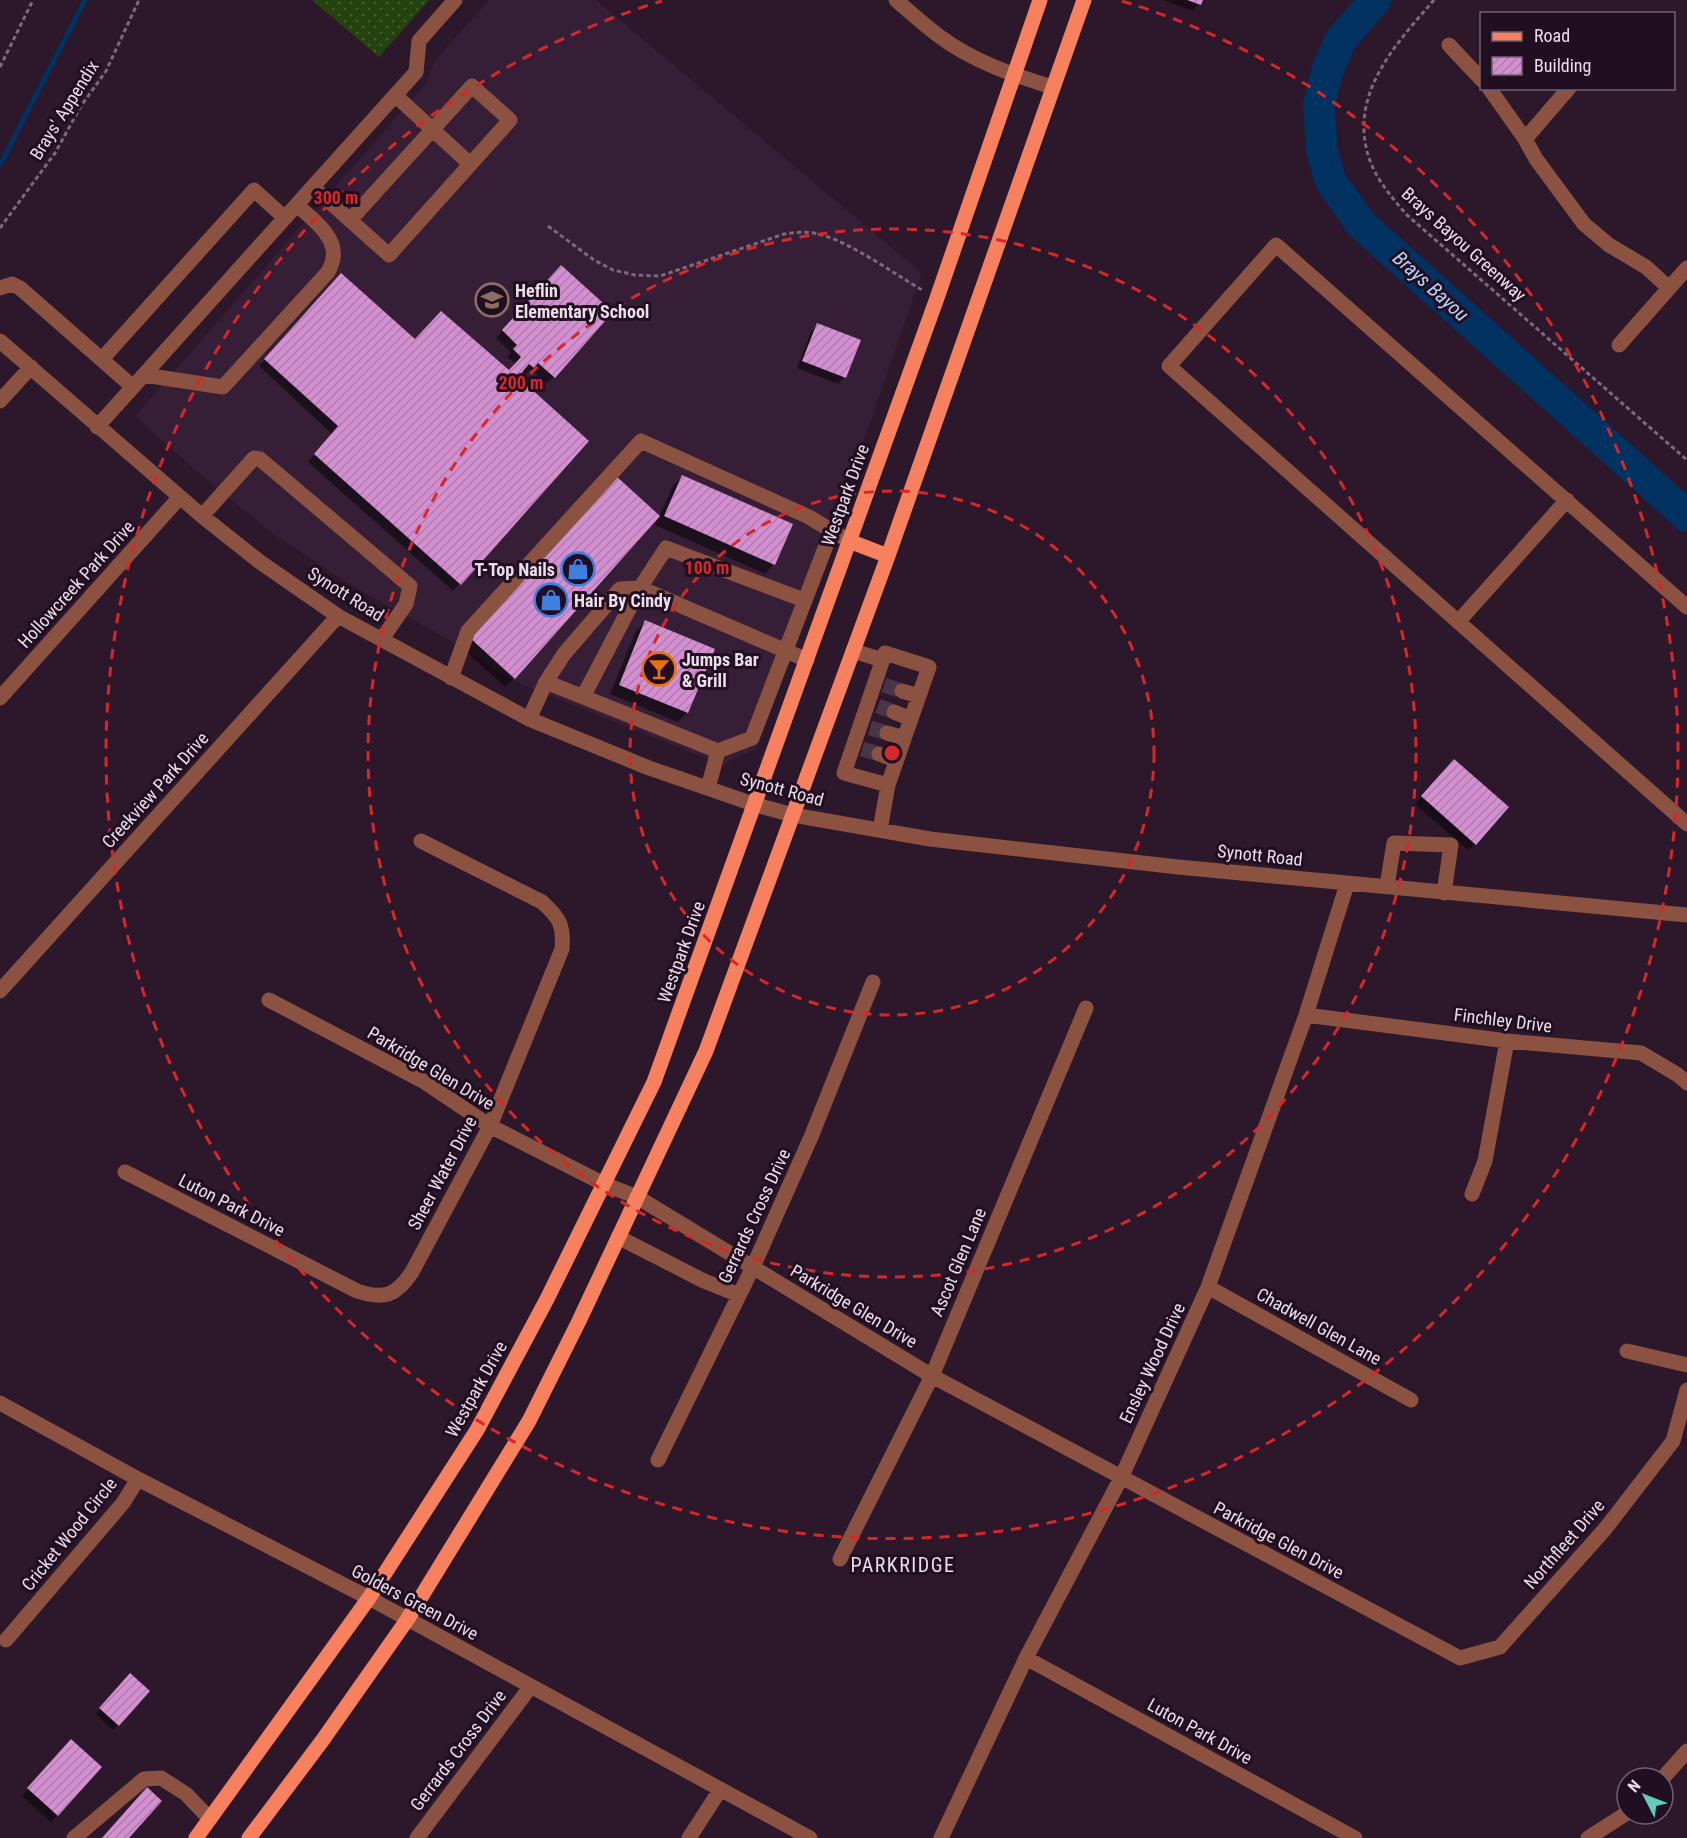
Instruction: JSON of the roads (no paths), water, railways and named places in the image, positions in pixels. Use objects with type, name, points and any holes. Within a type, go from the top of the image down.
[{"type":"main road","name":"Westpark Drive","points":[[196,1838],[369,1598],[477,1430],[542,1309],[654,1082],[756,805],[937,298],[1040,0]]},
{"type":"main road","points":[[249,1838],[322,1741],[406,1620],[529,1421],[579,1321],[706,1051],[888,556],[1083,0]]},
{"type":"main road","points":[[849,541],[888,556]]},
{"type":"street","points":[[97,427],[416,72],[419,41],[455,0]]},
{"type":"street","points":[[896,0],[939,37],[968,54],[1013,75],[1052,87]]},
{"type":"street","points":[[1449,45],[1480,78]]},
{"type":"street","points":[[313,187],[389,255],[510,120],[472,86],[351,219]]},
{"type":"street","points":[[1489,90],[1584,224],[1609,245],[1646,267],[1669,288]]},
{"type":"street","points":[[1525,139],[1567,90]]},
{"type":"street","points":[[396,95],[470,164]]},
{"type":"street","points":[[102,359],[254,190],[285,218]]},
{"type":"street","points":[[144,375],[223,387],[328,272],[333,258],[332,244],[323,230],[297,205]]},
{"type":"street","points":[[1687,607],[1276,245],[1169,366],[1687,824]]},
{"type":"street","points":[[1619,345],[1687,268]]},
{"type":"street","points":[[0,288],[12,284],[20,288],[133,387]]},
{"type":"street","name":"Synott Road","points":[[0,341],[202,516],[260,561],[338,616],[529,719],[649,768],[756,805],[793,815],[930,839],[1347,884],[1687,915]]},
{"type":"street","points":[[0,401],[31,368]]},
{"type":"street","points":[[451,678],[468,631],[641,441],[809,517],[849,541]]},
{"type":"street","points":[[202,516],[254,458],[260,459],[410,586],[406,604],[382,639]]},
{"type":"street","name":"Hollowcreek Park Drive","points":[[0,698],[180,497]]},
{"type":"street","points":[[1458,622],[1567,500]]},
{"type":"street","points":[[546,682],[584,695],[718,751],[752,738],[832,530]]},
{"type":"street","points":[[584,695],[640,588],[666,548],[804,600]]},
{"type":"street","points":[[529,719],[546,682],[564,654],[620,589],[640,588],[807,660]]},
{"type":"street","name":"Creekview Park Drive","points":[[0,991],[338,616]]},
{"type":"street","points":[[853,651],[883,660]]},
{"type":"street","points":[[880,830],[888,785],[929,666],[885,653],[880,683],[873,705],[844,773],[888,785]]},
{"type":"street","points":[[902,691],[919,696]]},
{"type":"street","points":[[894,712],[911,718]]},
{"type":"street","points":[[887,733],[904,738]]},
{"type":"street","points":[[708,788],[718,751]]},
{"type":"street","points":[[879,754],[896,760]]},
{"type":"street","name":"Sheer Water Drive","points":[[322,1272],[357,1291],[374,1297],[389,1294],[402,1286],[412,1272],[490,1126],[562,949],[564,931],[555,914],[542,902],[421,841]]},
{"type":"street","points":[[1388,886],[1394,843],[1451,845],[1444,893]]},
{"type":"street","name":"Ensley Wood Drive","points":[[941,1838],[1026,1658],[1121,1478],[1208,1287],[1306,1015],[1347,884]]},
{"type":"street","name":"Gerrards Cross Drive","points":[[658,1460],[753,1267],[811,1137],[873,982]]},
{"type":"street","name":"Parkridge Glen Drive","points":[[269,1000],[423,1081],[490,1126],[604,1184],[637,1197],[932,1376],[1424,1639]]},
{"type":"street","name":"Ascot Glen Lane","points":[[840,1559],[932,1376],[1086,1008]]},
{"type":"street","name":"Finchley Drive","points":[[1306,1015],[1507,1041],[1641,1053],[1687,1083]]},
{"type":"street","points":[[1472,1194],[1485,1161],[1507,1041]]},
{"type":"street","name":"Luton Park Drive","points":[[125,1172],[322,1272]]},
{"type":"street","points":[[618,1238],[704,1281],[739,1295]]},
{"type":"street","name":"Chadwell Glen Lane","points":[[1208,1287],[1411,1400]]},
{"type":"street","points":[[1627,1351],[1687,1365]]},
{"type":"street","name":"Northfleet Drive","points":[[1424,1639],[1460,1658],[1500,1647],[1605,1529],[1672,1441],[1687,1390]]},
{"type":"street","name":"Golders Green Drive","points":[[0,1403],[138,1479],[369,1598],[810,1838]]},
{"type":"street","name":"Cricket Wood Circle","points":[[6,1640],[123,1503],[138,1479]]},
{"type":"street","name":"Luton Park Drive","points":[[1026,1658],[1355,1838]]},
{"type":"street","name":"Gerrards Cross Drive","points":[[417,1838],[531,1686]]},
{"type":"street","points":[[1674,1766],[1687,1751]]},
{"type":"street","points":[[74,1838],[144,1779],[161,1778],[186,1794],[210,1819]]},
{"type":"street","points":[[689,1838],[720,1790]]},
{"type":"street","points":[[1588,1838],[1615,1821]]},
{"type":"waterway","points":[[0,165],[85,0]]},
{"type":"waterway","name":"Brays Bayou","points":[[1375,0],[1340,41],[1327,72],[1319,105],[1322,151],[1330,180],[1361,224],[1687,516]]},
{"type":"tunnel","points":[[884,685],[902,691]]},
{"type":"tunnel","points":[[878,706],[894,712]]},
{"type":"tunnel","points":[[870,728],[887,733]]},
{"type":"tunnel","points":[[862,749],[879,754]]},
{"type":"place","name":"Heflin Elementary School","points":[[492,300]]},
{"type":"place","name":"T-Top Nails","points":[[578,569]]},
{"type":"place","name":"Hair By Cindy","points":[[551,600]]},
{"type":"place","name":"Jumps Bar & Grill","points":[[659,669]]},
{"type":"district","name":"PARKRIDGE","points":[[903,1565]]}]
